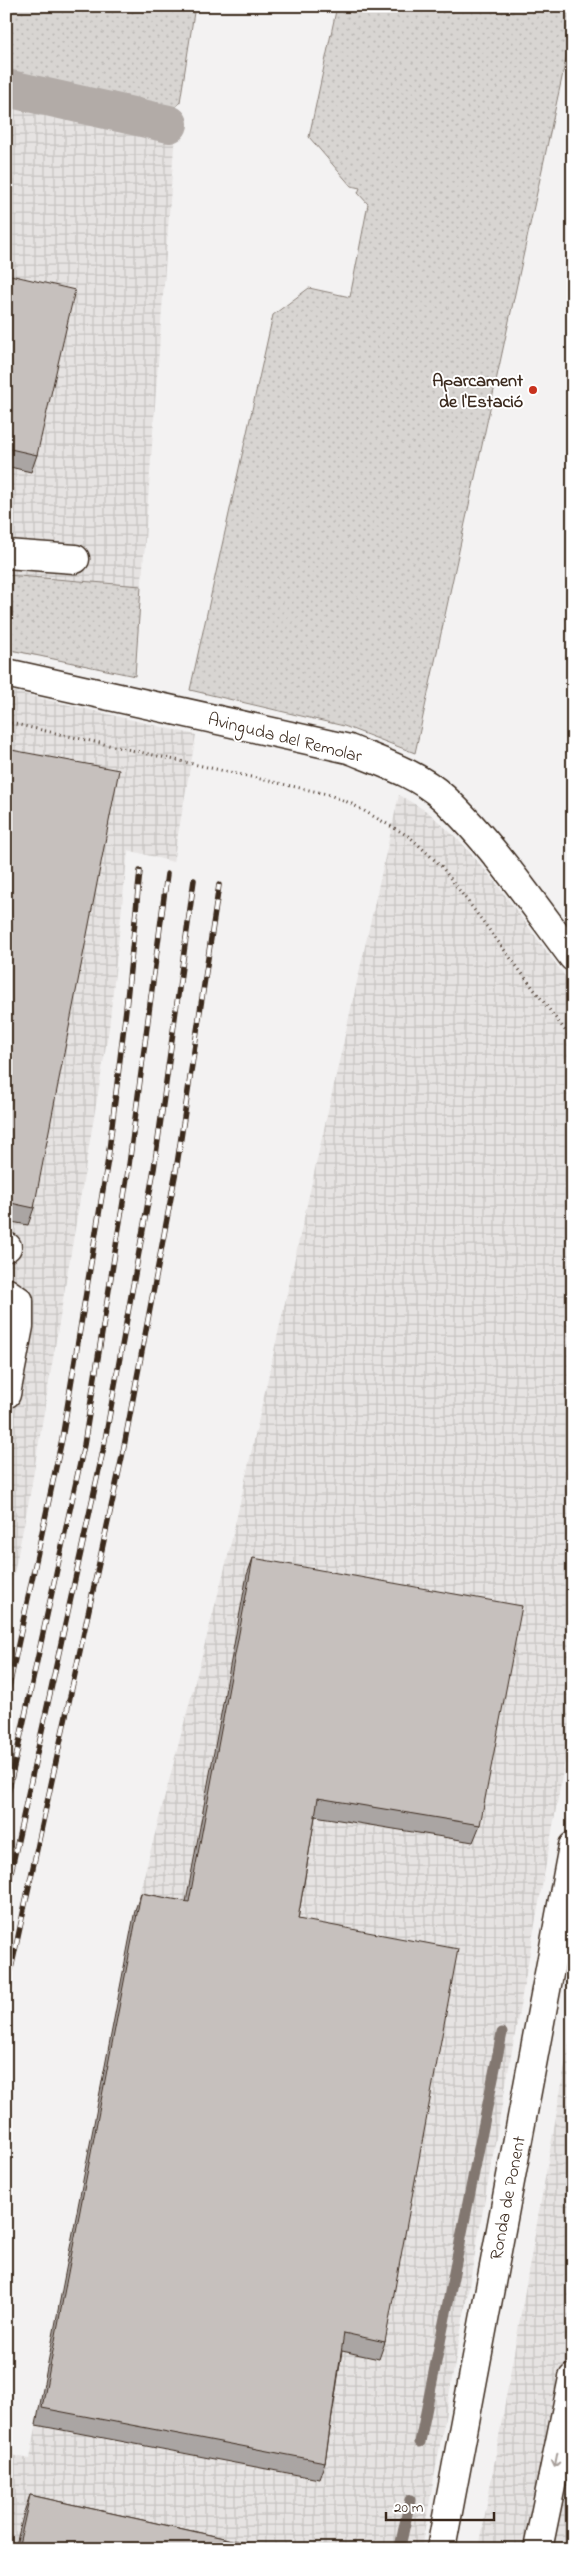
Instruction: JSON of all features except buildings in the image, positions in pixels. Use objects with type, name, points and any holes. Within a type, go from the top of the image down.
[{"type":"street","points":[[6,554],[75,559]]},
{"type":"street","name":"Avinguda del Remolar","points":[[6,673],[350,749],[400,770],[443,797],[486,845],[573,957]]},
{"type":"street","points":[[6,1292],[19,1301],[19,1326],[6,1394]]},
{"type":"street","name":"Ronda de Ponent","points":[[441,2549],[573,1846]]},
{"type":"street","points":[[538,2549],[573,2378]]},
{"type":"path","points":[[6,722],[327,794],[350,803],[384,822],[410,837],[441,866],[573,1041]]},
{"type":"shaded area","points":[[6,6],[195,6],[180,102],[169,115],[6,79]]},
{"type":"shaded area","points":[[337,6],[573,6],[573,27],[415,753],[344,726],[190,690],[273,315],[309,288],[350,297],[368,204],[358,193],[360,188],[351,186],[309,137]]},
{"type":"shaded area","points":[[6,96],[175,133],[135,676],[6,650]]},
{"type":"shaded area","points":[[6,575],[141,586],[135,676],[6,649]]},
{"type":"shaded area","points":[[6,690],[196,735],[173,862],[128,850],[109,1028],[29,1500],[6,1612]]},
{"type":"shaded area","points":[[399,795],[428,812],[461,842],[496,883],[573,987],[573,1716],[421,2549],[6,2549],[6,2454],[30,2459],[135,1910],[228,1556]]},
{"type":"shaded area","points":[[573,2021],[573,2549],[479,2549],[547,2167]]},
{"type":"waterway","points":[[6,88],[169,124]]},
{"type":"waterway","points":[[420,2442],[502,2033]]},
{"type":"waterway","points":[[400,2547],[410,2500]]},
{"type":"railway","points":[[6,1701],[62,1439],[108,1159],[140,871]]},
{"type":"railway","points":[[6,1803],[84,1445],[129,1165],[167,874]]},
{"type":"railway","points":[[6,1895],[103,1451],[154,1169],[194,880]]},
{"type":"railway","points":[[6,1992],[122,1457],[176,1171],[219,885]]},
{"type":"place","name":"Aparcament de l'Estació","points":[[533,390]]}]
